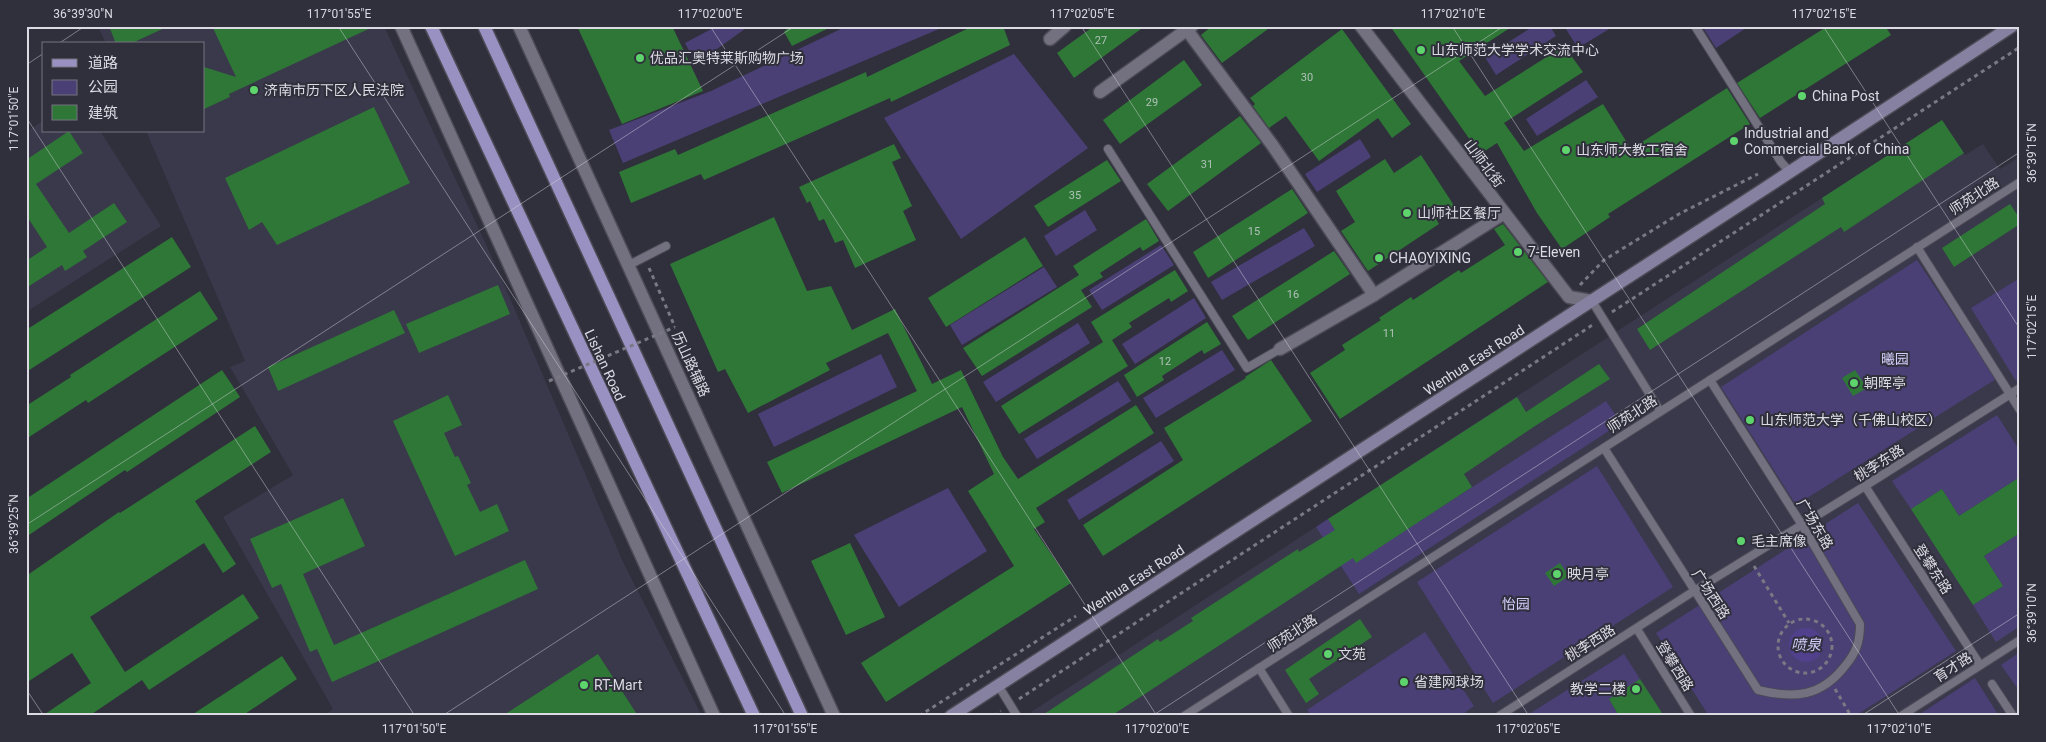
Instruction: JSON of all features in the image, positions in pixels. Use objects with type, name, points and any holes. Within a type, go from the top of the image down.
[{"type":"main road","name":"Lishan Road","points":[[430,26],[754,716]]},
{"type":"main road","points":[[484,26],[802,716]]},
{"type":"main road","name":"Wenhua East Road","points":[[950,716],[1592,301],[2012,26]]},
{"type":"street","points":[[401,26],[714,716]]},
{"type":"street","name":"历山路辅路","points":[[519,26],[834,716]]},
{"type":"street","points":[[1050,38],[1066,26]]},
{"type":"street","name":"山师北街","points":[[1361,26],[1568,297]]},
{"type":"street","points":[[1100,92],[1187,28],[1272,146],[1374,295]]},
{"type":"street","points":[[1280,349],[1374,295],[1503,214]]},
{"type":"street","points":[[1568,297],[1592,301]]},
{"type":"lane","points":[[1695,26],[1781,162],[1790,172]]},
{"type":"lane","points":[[1108,149],[1247,368],[1280,349]]},
{"type":"lane","name":"师苑北路","points":[[1184,716],[2020,182]]},
{"type":"lane","points":[[629,265],[666,246]]},
{"type":"lane","points":[[1917,247],[2020,410]]},
{"type":"lane","points":[[1592,301],[1660,411]]},
{"type":"lane","name":"广场东路","points":[[1710,380],[1802,525],[1860,624],[1860,638],[1854,655],[1831,682]]},
{"type":"lane","name":"桃李东路","points":[[1749,557],[2020,388]]},
{"type":"lane","name":"广场西路","points":[[1604,448],[1758,690],[1776,694],[1795,695],[1812,692],[1831,682]]},
{"type":"lane","name":"登攀东路","points":[[1865,486],[1980,665]]},
{"type":"lane","name":"桃李西路","points":[[1499,716],[1749,557]]},
{"type":"lane","name":"登攀西路","points":[[1637,629],[1691,716]]},
{"type":"lane","name":"育才路","points":[[1901,716],[2020,640]]},
{"type":"lane","points":[[1259,668],[1289,716]]},
{"type":"lane","points":[[1992,684],[2013,716]]},
{"type":"lane","points":[[998,685],[1017,716]]},
{"type":"path","points":[[994,716],[2020,46]]},
{"type":"path","points":[[1568,297],[1604,260],[1679,214],[1781,162]]},
{"type":"path","points":[[549,381],[675,327],[651,274]]},
{"type":"path","points":[[1749,557],[1789,624]]},
{"type":"path","points":[[920,716],[1079,614]]},
{"type":"path","points":[[1807,618],[1824,626],[1830,634],[1832,652],[1822,668],[1814,672],[1797,672],[1782,662],[1778,655],[1778,638],[1789,624],[1807,618]]},
{"type":"shaded area","points":[[98,26],[384,26],[497,268],[623,562],[702,716],[323,716],[333,709],[223,517],[293,475],[230,367],[245,361],[146,132],[205,132],[205,42],[105,42]]},
{"type":"shaded area","name":"山东师范大学（千佛山校区）","points":[[1942,120],[1965,155],[1983,144],[2000,169],[2020,157],[2020,716],[1034,716],[1031,712]]},
{"type":"shaded area","points":[[42,121],[42,132],[101,132],[161,226],[26,312],[26,132]]},
{"type":"green space","points":[[717,26],[749,26],[696,64],[685,43]]},
{"type":"green space","points":[[847,26],[946,26],[623,163],[609,130],[711,91]]},
{"type":"green space","points":[[1534,26],[1550,26],[1556,36],[1496,75],[1485,57]]},
{"type":"green space","points":[[1564,26],[1614,26],[1578,48]]},
{"type":"green space","points":[[1702,26],[1749,26],[1716,48]]},
{"type":"green space","points":[[1014,54],[1088,148],[961,239],[884,118]]},
{"type":"green space","points":[[1586,80],[1598,97],[1537,136],[1526,119]]},
{"type":"green space","points":[[1360,139],[1371,157],[1317,192],[1305,174]]},
{"type":"green space","points":[[1085,210],[1097,230],[1056,256],[1044,236]]},
{"type":"green space","points":[[1304,228],[1315,246],[1222,300],[1211,282]]},
{"type":"green space","points":[[1161,245],[1174,265],[1102,310],[1089,290]]},
{"type":"green space","name":"曦园","points":[[1917,260],[1996,379],[1796,505],[1721,387]]},
{"type":"green space","points":[[1044,267],[1057,287],[962,345],[950,325]]},
{"type":"green space","points":[[2020,278],[2020,378],[2016,381],[1971,308]]},
{"type":"green space","points":[[1194,298],[1206,318],[1135,364],[1122,344]]},
{"type":"green space","points":[[1078,323],[1090,343],[996,402],[983,382]]},
{"type":"green space","points":[[1222,350],[1235,370],[1156,418],[1143,398]]},
{"type":"green space","points":[[881,354],[897,387],[774,447],[758,414]]},
{"type":"green space","points":[[1118,381],[1131,401],[1037,459],[1024,439]]},
{"type":"green space","points":[[1606,401],[1621,423],[1359,594],[1316,527],[1328,519],[1356,562]]},
{"type":"green space","points":[[1997,415],[2020,451],[2020,477],[1959,516],[1942,489],[1911,509],[1892,481]]},
{"type":"green space","points":[[1161,441],[1174,461],[1079,520],[1067,500]]},
{"type":"green space","name":"怡园","points":[[1597,466],[1673,587],[1493,703],[1417,582]]},
{"type":"green space","points":[[948,488],[987,551],[899,607],[854,535]]},
{"type":"green space","points":[[1858,503],[1956,651],[1855,716],[1709,716],[1656,633]]},
{"type":"green space","points":[[2020,533],[2020,626],[1996,642],[1973,605],[2003,586],[1984,556]]},
{"type":"green space","name":"省建网球场","points":[[1425,632],[1474,706],[1460,716],[1311,716],[1307,710]]},
{"type":"green space","points":[[2020,652],[2020,692],[2001,665]]},
{"type":"green space","points":[[1624,654],[1640,679],[1609,699],[1619,716],[1526,716]]},
{"type":"green space","points":[[1975,678],[1999,716],[1917,716]]},
{"type":"water","name":"喷泉","points":[[1806,628],[1813,629],[1818,633],[1822,638],[1822,652],[1818,657],[1813,661],[1806,662],[1799,661],[1794,657],[1790,652],[1789,645],[1790,638],[1794,633],[1799,629]]},
{"type":"building","points":[[109,26],[169,26],[134,42],[115,42]]},
{"type":"building","points":[[212,26],[375,26],[229,94],[230,97],[205,109],[205,67],[236,77]]},
{"type":"building","name":"优品汇奥特莱斯购物广场","points":[[577,26],[672,26],[703,91],[622,124]]},
{"type":"building","points":[[790,26],[833,26],[792,46],[784,32]]},
{"type":"building","points":[[973,26],[1003,26],[1010,45],[891,102],[890,98],[704,180],[701,174],[631,203],[619,172],[675,149],[678,155],[866,72],[867,77]]},
{"type":"building","points":[[1094,26],[1145,26],[1074,78],[1057,53]]},
{"type":"building","points":[[1212,26],[1272,26],[1222,63],[1201,35]]},
{"type":"building","points":[[1390,26],[1513,26],[1459,61],[1485,96],[1564,46],[1583,72],[1504,123],[1524,151],[1603,104],[1631,149],[1727,88],[1750,124],[1608,214],[1610,217],[1562,249],[1537,213],[1497,143],[1480,154]]},
{"type":"building","points":[[1828,26],[1885,26],[1891,35],[1760,118],[1737,83]]},
{"type":"building","points":[[1342,29],[1411,124],[1392,138],[1378,118],[1319,161],[1286,116],[1269,128],[1253,106],[1255,104],[1250,98]]},
{"type":"building","points":[[1184,60],[1202,85],[1120,144],[1103,120]]},
{"type":"building","points":[[374,107],[410,183],[277,245],[262,222],[249,230],[225,178]]},
{"type":"building","points":[[1240,116],[1261,143],[1168,211],[1147,184]]},
{"type":"building","points":[[1942,120],[1964,153],[1844,232],[1841,227],[1650,350],[1637,329],[1825,204],[1822,198]]},
{"type":"building","points":[[70,132],[83,153],[36,184],[69,233],[114,203],[127,222],[83,251],[87,257],[65,271],[62,265],[26,288],[26,261],[47,247],[26,215],[26,160]]},
{"type":"building","points":[[894,144],[901,158],[892,162],[912,206],[903,211],[916,240],[855,268],[843,240],[835,243],[824,219],[819,221],[810,201],[807,203],[799,187]]},
{"type":"building","name":"山师社区餐厅","points":[[1421,155],[1455,207],[1436,219],[1439,224],[1368,271],[1341,231],[1355,222],[1336,191],[1385,159],[1394,173]]},
{"type":"building","points":[[1107,160],[1121,181],[1048,227],[1034,206]]},
{"type":"building","points":[[1292,189],[1308,213],[1208,278],[1193,252]]},
{"type":"building","points":[[2010,204],[2020,219],[2020,224],[1954,267],[1942,248]]},
{"type":"building","points":[[774,217],[807,291],[831,286],[852,330],[895,309],[932,384],[961,370],[1003,457],[1018,479],[1136,405],[1154,433],[1036,508],[1045,522],[1034,529],[1071,583],[886,702],[861,663],[1014,566],[968,491],[994,474],[962,407],[782,493],[767,462],[917,391],[888,333],[826,363],[830,370],[748,413],[725,369],[718,372],[670,264]]},
{"type":"building","points":[[1146,219],[1159,241],[1143,251],[1140,247],[1100,273],[1103,277],[1081,290],[1092,307],[982,376],[963,348],[1079,275],[1073,266]]},
{"type":"building","points":[[1503,224],[1548,282],[1340,419],[1310,373],[1345,350],[1342,345],[1381,320],[1379,318],[1411,297],[1413,300],[1459,270],[1461,273],[1505,245],[1494,229]]},
{"type":"building","points":[[172,237],[191,267],[26,372],[26,330]]},
{"type":"building","points":[[1025,237],[1043,266],[946,327],[928,298]]},
{"type":"building","points":[[1334,251],[1350,274],[1248,340],[1232,316]]},
{"type":"building","points":[[1175,270],[1188,291],[1171,302],[1169,298],[1129,323],[1132,327],[1112,340],[1128,366],[1019,434],[1001,406],[1103,342],[1091,322]]},
{"type":"building","points":[[498,285],[510,314],[419,353],[406,324]]},
{"type":"building","points":[[200,291],[218,319],[88,403],[86,400],[26,439],[26,406],[71,377],[70,375]]},
{"type":"building","points":[[394,310],[405,333],[278,391],[268,367]]},
{"type":"building","points":[[1207,322],[1221,344],[1204,354],[1202,350],[1162,376],[1164,380],[1137,397],[1124,375]]},
{"type":"building","points":[[1271,360],[1312,421],[1103,556],[1083,525],[1183,460],[1164,428],[1246,378]]},
{"type":"building","points":[[1599,364],[1610,379],[1535,426],[1464,474],[1472,487],[1356,563],[1353,558],[1111,716],[1041,716],[1158,639],[1160,642],[1193,621],[1191,618],[1298,549],[1299,552],[1335,530],[1328,519],[1517,397],[1526,412]]},
{"type":"building","points":[[222,370],[240,397],[127,472],[125,470],[26,537],[26,499]]},
{"type":"building","name":"朝晖亭","points":[[1855,370],[1867,388],[1853,396],[1842,378]]},
{"type":"building","points":[[448,395],[462,425],[444,433],[455,457],[458,456],[471,483],[467,485],[480,512],[497,504],[509,531],[455,556],[393,421]]},
{"type":"building","points":[[255,426],[271,452],[195,501],[236,564],[223,573],[204,543],[90,617],[125,672],[243,594],[259,618],[149,690],[142,680],[89,716],[42,716],[91,683],[72,653],[26,683],[26,576],[119,512]]},
{"type":"building","points":[[2020,477],[2020,533],[1984,556],[2003,586],[1973,605],[1911,509],[1942,489],[1959,516]]},
{"type":"building","points":[[343,498],[365,546],[303,574],[334,645],[525,560],[538,589],[332,682],[317,649],[310,652],[281,584],[272,588],[250,539]]},
{"type":"building","points":[[850,543],[885,617],[846,635],[811,561]]},
{"type":"building","name":"映月亭","points":[[1560,563],[1569,576],[1554,586],[1545,573]]},
{"type":"building","name":"文苑","points":[[1360,619],[1372,637],[1309,679],[1319,694],[1306,703],[1285,670]]},
{"type":"building","name":"RT-Mart","points":[[598,654],[638,716],[502,716]]},
{"type":"building","points":[[282,656],[297,679],[242,716],[190,716]]},
{"type":"building","name":"教学二楼","points":[[1640,679],[1664,716],[1619,716],[1609,699]]},
{"type":"place","name":"山东师范大学学术交流中心","points":[[1421,50]]},
{"type":"place","name":"优品汇奥特莱斯购物广场","points":[[640,58]]},
{"type":"place","name":"济南市历下区人民法院","points":[[254,90]]},
{"type":"place","name":"China Post","points":[[1802,96]]},
{"type":"place","name":"Industrial and Commercial Bank of China","points":[[1734,141]]},
{"type":"place","name":"山东师大教工宿舍","points":[[1566,150]]},
{"type":"place","name":"山师社区餐厅","points":[[1407,213]]},
{"type":"place","name":"7-Eleven","points":[[1518,252]]},
{"type":"place","name":"CHAOYIXING","points":[[1379,258]]},
{"type":"place","name":"朝晖亭","points":[[1854,383]]},
{"type":"place","name":"山东师范大学（千佛山校区）","points":[[1750,420]]},
{"type":"place","name":"毛主席像","points":[[1741,541]]},
{"type":"place","name":"映月亭","points":[[1557,574]]},
{"type":"place","name":"文苑","points":[[1328,654]]},
{"type":"place","name":"省建网球场","points":[[1404,682]]},
{"type":"place","name":"RT-Mart","points":[[584,685]]},
{"type":"place","name":"教学二楼","points":[[1636,689]]}]
